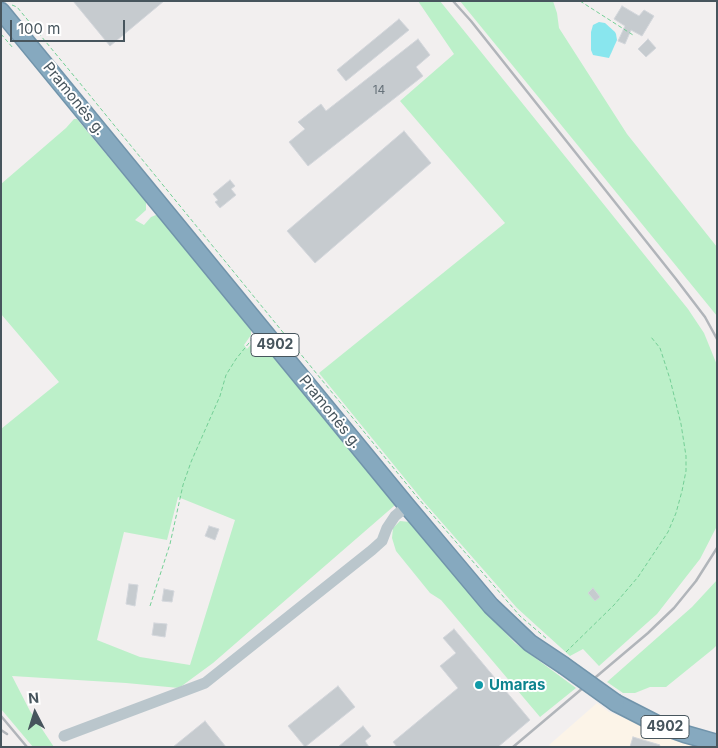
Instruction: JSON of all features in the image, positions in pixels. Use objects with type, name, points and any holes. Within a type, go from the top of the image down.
[{"type":"highway","name":"Pramonės g.","points":[[5,6],[263,330],[491,606],[530,643],[565,659],[616,703],[657,724],[717,743]]},
{"type":"street","points":[[64,736],[205,683],[372,550],[382,541],[387,528],[395,516],[407,506]]},
{"type":"path","points":[[580,1],[633,35]]},
{"type":"path","points":[[5,6],[17,7],[418,498],[520,616],[552,644]]},
{"type":"path","points":[[1,34],[13,48]]},
{"type":"path","points":[[150,606],[170,544],[182,485],[220,396],[226,375],[253,338],[263,330]]},
{"type":"path","points":[[565,659],[638,578],[668,532],[680,498],[686,471],[686,456],[681,424],[660,348],[651,338]]},
{"type":"shaded area","points":[[597,703],[609,712],[701,747],[552,747],[549,745]]},
{"type":"green space","points":[[418,1],[440,1],[688,309],[704,333],[717,365],[717,526],[700,559],[657,614],[599,666],[583,649],[570,656],[517,608],[424,502],[319,373],[505,223],[400,101],[454,54]]},
{"type":"green space","points":[[460,1],[553,1],[559,28],[627,134],[717,247],[717,316]]},
{"type":"green space","points":[[74,119],[77,119],[146,202],[146,210],[135,220],[144,225],[151,217],[159,216],[251,328],[251,335],[244,345],[247,349],[253,342],[261,340],[395,502],[394,506],[213,663],[179,688],[12,676],[30,711],[54,747],[33,747],[1,709],[1,429],[59,382],[1,314],[1,184]],"holes":[[[178,497],[235,520],[190,665],[140,657],[97,640],[124,532],[167,540]]]},
{"type":"green space","points":[[400,521],[410,522],[481,607],[515,643],[576,688],[540,717],[441,600],[430,593],[396,551],[392,538],[393,528]]},
{"type":"green space","points":[[717,580],[717,645],[713,649],[666,687],[650,687],[635,693],[623,693],[607,682],[692,607]]},
{"type":"water","points":[[599,22],[605,23],[616,34],[617,40],[609,58],[593,55],[591,50],[593,25]]},
{"type":"building","points":[[73,1],[164,1],[110,46]]},
{"type":"building","points":[[622,6],[639,16],[644,10],[654,16],[642,36],[631,30],[625,44],[618,41],[625,26],[614,19]]},
{"type":"building","points":[[399,19],[409,30],[346,81],[337,70]]},
{"type":"building","points":[[418,39],[430,55],[416,67],[423,76],[308,166],[289,142],[305,129],[298,122],[321,104],[326,111]]},
{"type":"building","points":[[648,39],[656,48],[646,57],[638,49]]},
{"type":"building","points":[[404,131],[431,163],[315,263],[287,231]]},
{"type":"building","points":[[230,180],[235,186],[231,189],[236,195],[220,208],[215,202],[218,200],[213,194]]},
{"type":"building","points":[[209,526],[219,529],[215,540],[205,536]]},
{"type":"building","points":[[129,584],[138,585],[135,606],[126,604]]},
{"type":"building","points":[[593,588],[600,597],[595,601],[588,593]]},
{"type":"building","points":[[164,589],[174,591],[172,602],[162,601]]},
{"type":"building","points":[[154,623],[167,624],[165,637],[152,635]]},
{"type":"building","name":"Umaras","points":[[454,629],[530,720],[498,747],[397,747],[393,742],[458,688],[440,666],[456,653],[443,638]]},
{"type":"building","points":[[338,686],[355,707],[305,747],[288,726]]},
{"type":"building","points":[[205,721],[226,747],[173,747]]},
{"type":"building","points":[[363,726],[371,736],[365,741],[369,747],[338,747]]},
{"type":"building","points":[[633,737],[660,745],[659,747],[630,747]]},
{"type":"railway","points":[[453,1],[471,21],[676,279],[705,317],[717,339]]},
{"type":"railway","points":[[513,747],[648,633],[674,608],[696,581],[717,548]]},
{"type":"railway","points":[[1,716],[27,747]]},
{"type":"railway","points":[[1,730],[7,734]]},
{"type":"place","name":"Umaras","points":[[479,685]]}]
